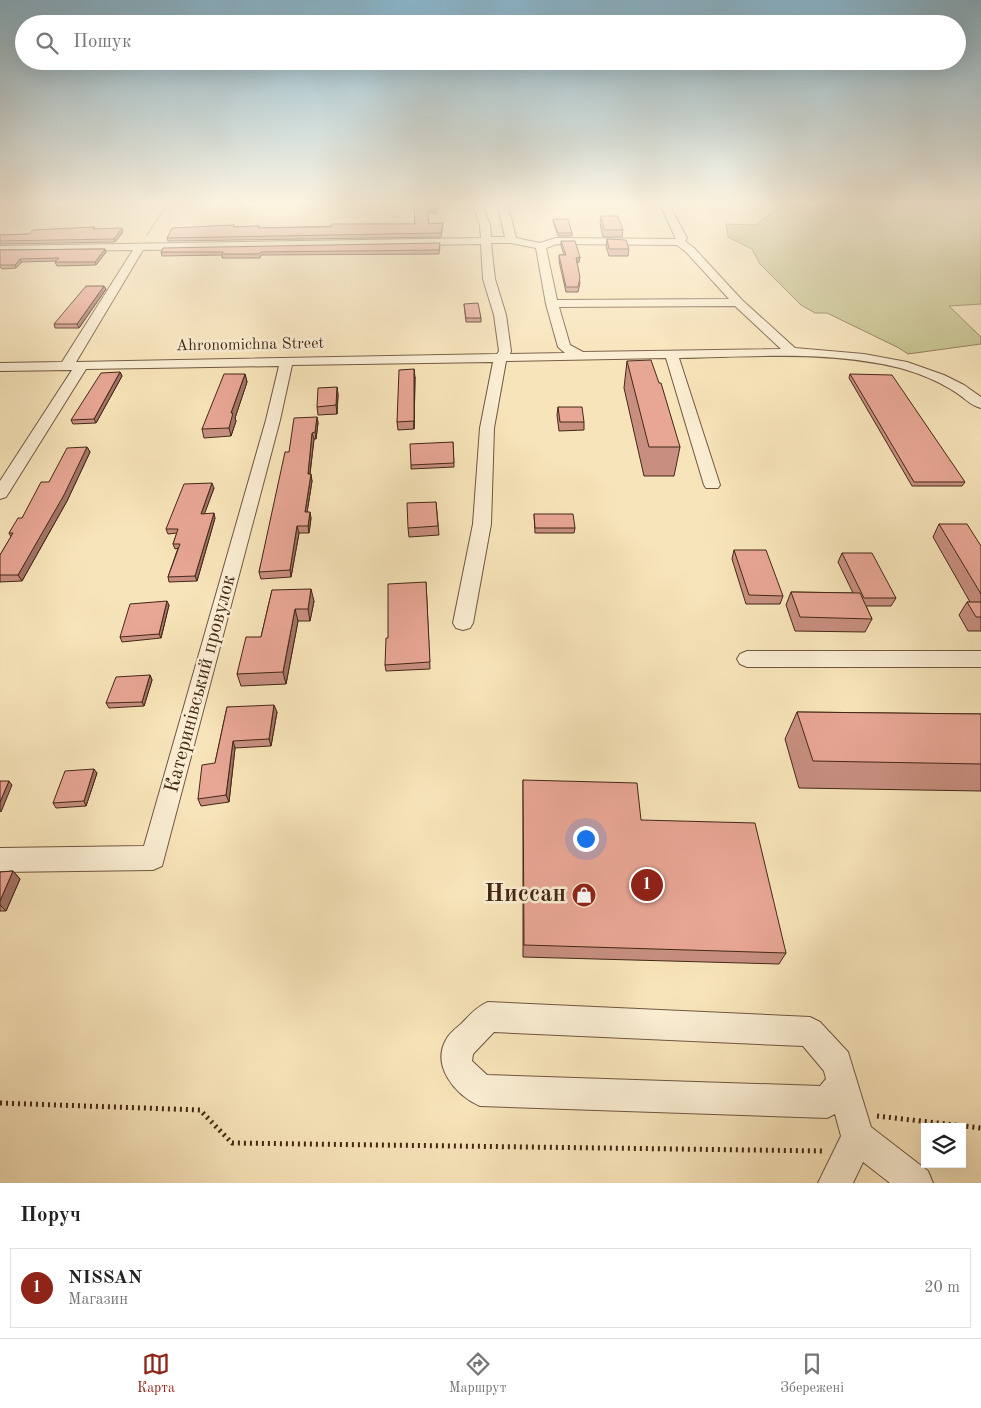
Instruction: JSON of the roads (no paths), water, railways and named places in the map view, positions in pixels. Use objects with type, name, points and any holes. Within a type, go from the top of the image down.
[{"type":"street","points":[[67,365],[133,257]]},
{"type":"street","points":[[463,623],[482,524],[487,428],[500,358],[505,351],[500,315],[489,279],[487,257]]},
{"type":"street","points":[[543,257],[552,304],[564,347],[583,357]]},
{"type":"street","points":[[697,257],[738,302],[793,353]]},
{"type":"street","points":[[552,304],[738,302]]},
{"type":"street","points":[[500,358],[793,353],[835,354],[866,357],[926,373],[956,386],[981,404]]},
{"type":"street","points":[[672,356],[712,485]]},
{"type":"street","name":"Ahronomichna Street","points":[[0,367],[500,358]]},
{"type":"street","name":"Катеринівський провулок","points":[[0,860],[153,858],[273,420],[286,363]]},
{"type":"street","points":[[0,494],[82,365]]},
{"type":"street","points":[[747,660],[981,659]]},
{"type":"street","points":[[835,1183],[848,1137],[842,1083],[837,1063],[810,1032],[488,1017],[458,1048],[457,1067],[480,1090],[827,1102],[842,1083]]},
{"type":"street","points":[[848,1137],[916,1183]]},
{"type":"place","name":"NISSAN","points":[[647,885]]},
{"type":"place","name":"Ниссан","points":[[584,895]]}]
